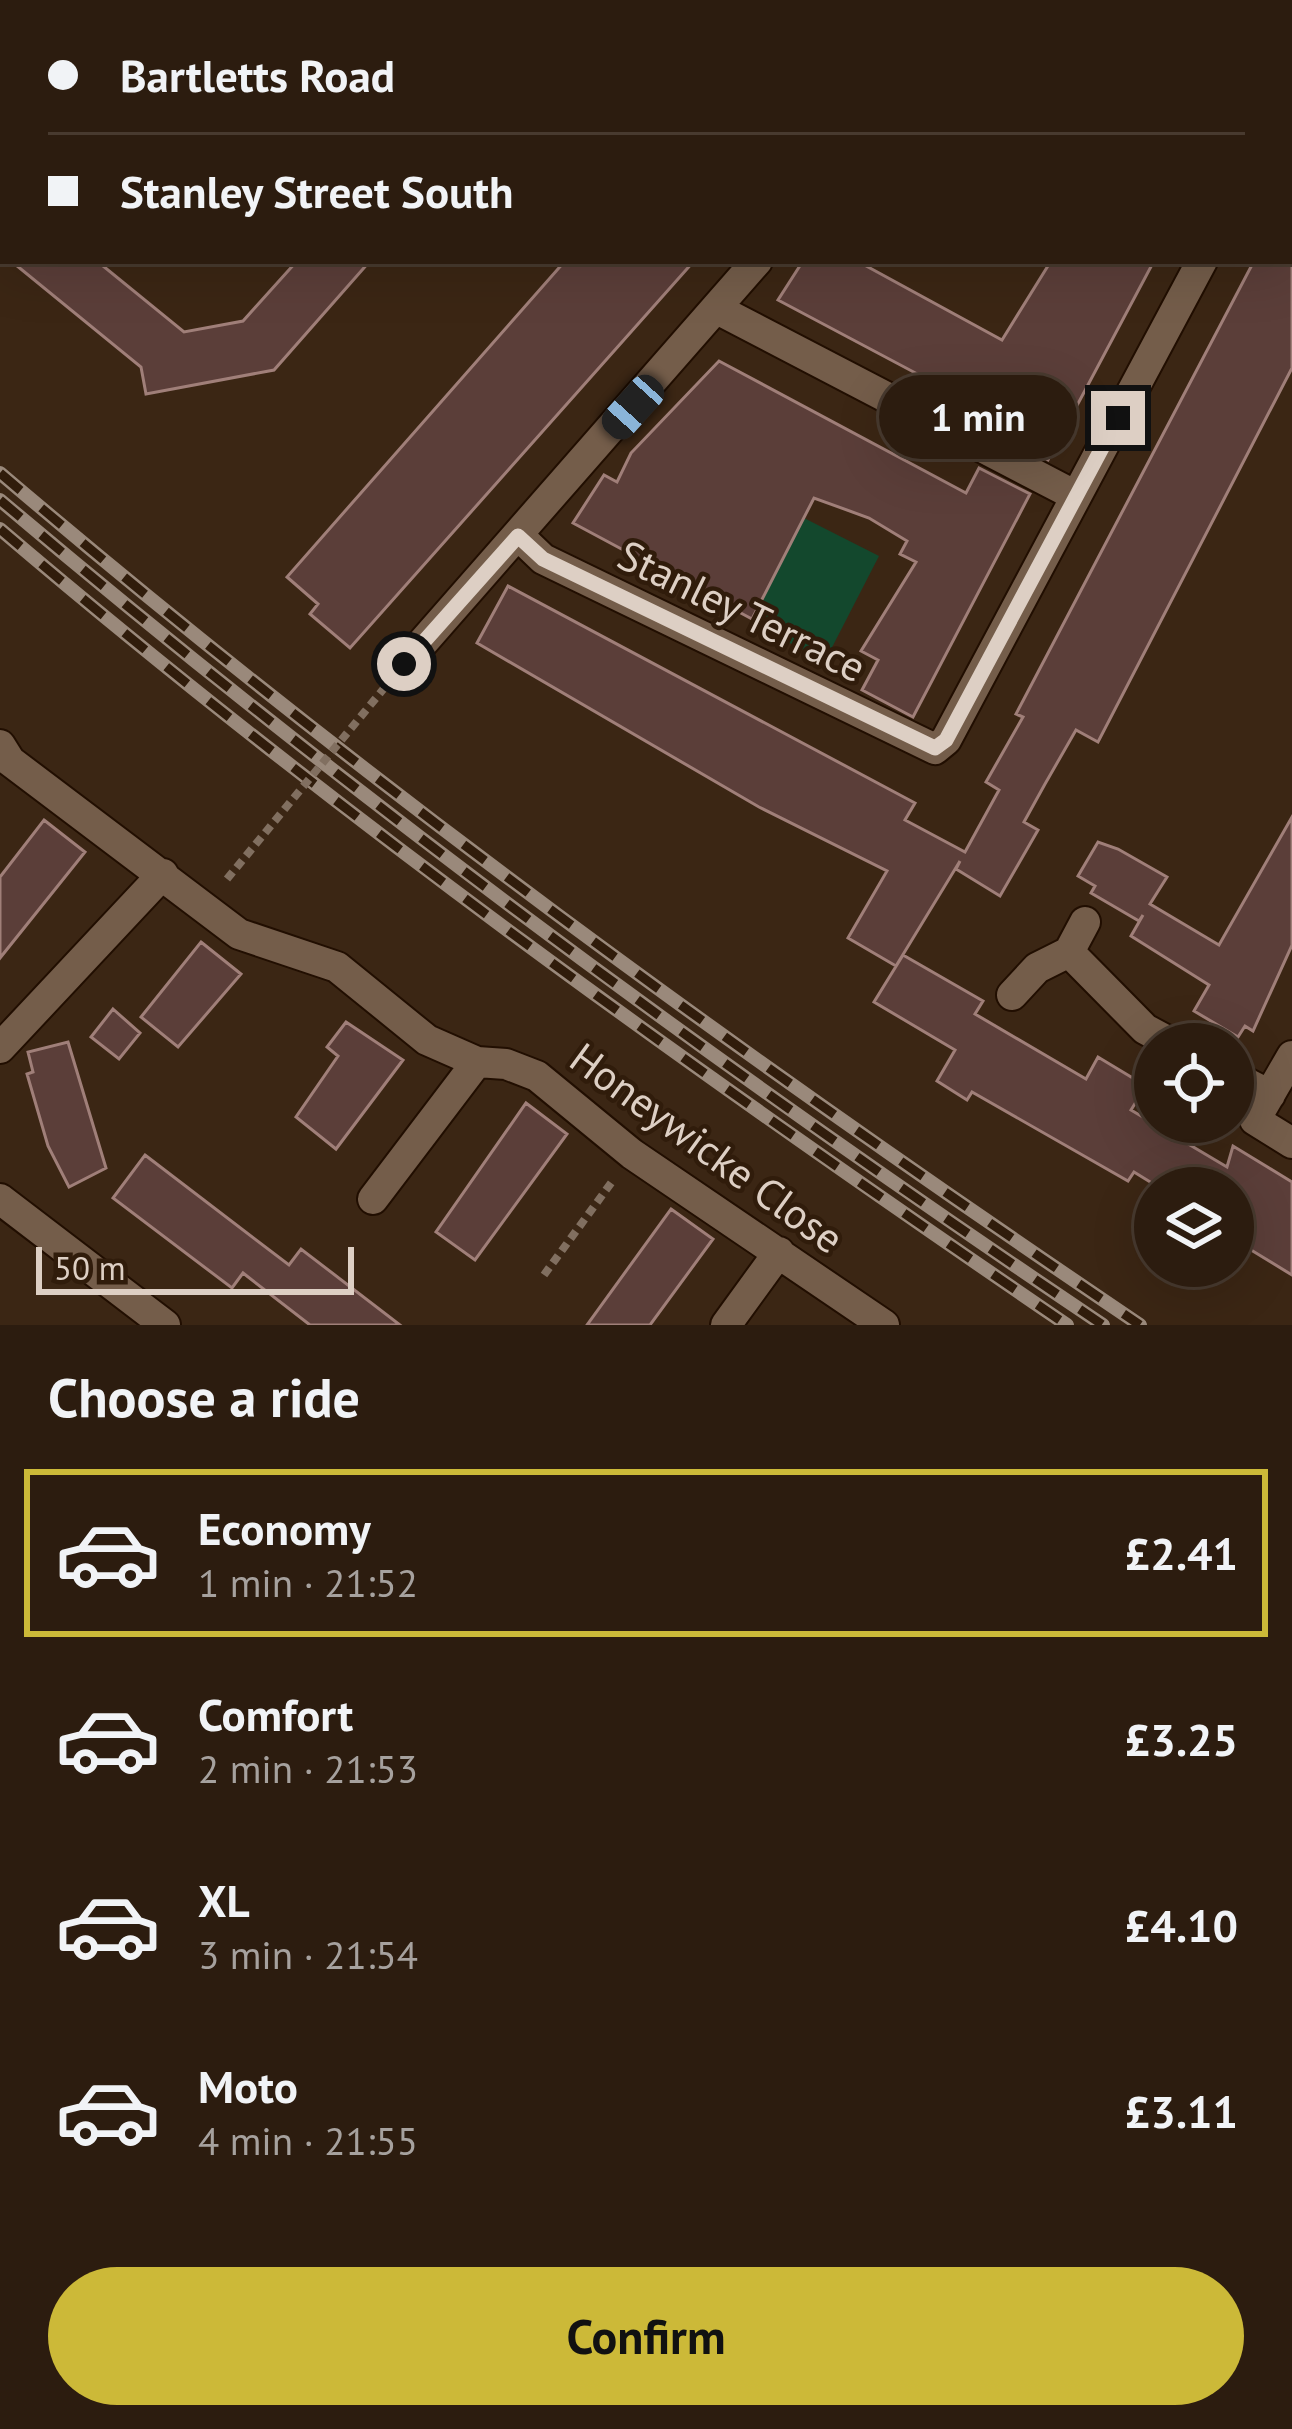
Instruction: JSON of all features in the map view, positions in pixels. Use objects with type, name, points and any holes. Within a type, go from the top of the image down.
[{"type":"street","points":[[404,664],[755,264]]},
{"type":"street","points":[[719,310],[1076,496],[1200,264]]},
{"type":"street","name":"Stanley Terrace","points":[[518,536],[543,559],[935,748],[946,740],[1076,496]]},
{"type":"street","name":"Honeywicke Close","points":[[0,745],[10,761],[239,934],[337,967],[427,1040],[477,1062],[506,1064],[537,1076],[632,1154],[884,1325]]},
{"type":"street","points":[[0,1048],[164,874]]},
{"type":"street","points":[[1012,994],[1036,968],[1070,952],[1085,922]]},
{"type":"street","points":[[1070,952],[1139,1023]]},
{"type":"street","points":[[1262,1107],[1292,1056]]},
{"type":"street","points":[[373,1199],[477,1062]]},
{"type":"street","points":[[1254,1098],[1292,1143]]},
{"type":"street","points":[[0,1199],[165,1325]]},
{"type":"street","points":[[726,1325],[779,1252]]},
{"type":"path","points":[[227,879],[404,664]]},
{"type":"path","points":[[544,1274],[632,1154]]},
{"type":"green space","points":[[804,518],[879,556],[825,661],[750,623]]},
{"type":"building","points":[[15,264],[101,264],[184,332],[243,321],[294,264],[367,264],[274,370],[146,394],[141,367]]},
{"type":"building","points":[[562,264],[691,264],[350,648],[310,614],[318,604],[287,577]]},
{"type":"building","points":[[801,264],[863,264],[1002,340],[1049,264],[1152,264],[1048,460],[983,423],[989,412],[778,300]]},
{"type":"building","points":[[1252,264],[1292,264],[1292,368],[1098,742],[1076,730],[1024,822],[1038,830],[1000,896],[956,869],[960,861],[896,966],[848,938],[887,871],[759,807],[477,643],[508,586],[915,803],[905,820],[965,852],[999,790],[986,782],[1023,717],[1016,714]]},
{"type":"building","points":[[719,361],[966,493],[979,468],[1030,494],[913,717],[862,690],[878,660],[861,651],[916,562],[900,554],[907,541],[869,518],[814,498],[752,619],[573,523],[604,475],[617,482],[631,453]]},
{"type":"building","points":[[1292,817],[1292,945],[1254,1029],[1254,1023],[1214,1023],[1194,1011],[1209,985],[1131,936],[1143,915],[1139,921],[1091,893],[1095,886],[1078,876],[1098,842],[1167,877],[1150,904],[1219,945]]},
{"type":"building","points":[[44,820],[85,852],[0,958],[0,877]]},
{"type":"building","points":[[201,942],[241,974],[178,1047],[141,1017]]},
{"type":"building","points":[[903,955],[983,1001],[975,1014],[1086,1079],[1098,1057],[1134,1079],[1134,1143],[1187,1143],[1227,1167],[1134,1167],[1128,1181],[972,1092],[967,1100],[937,1081],[955,1050],[874,1002]]},
{"type":"building","points":[[113,1009],[140,1033],[119,1059],[91,1037]]},
{"type":"building","points":[[346,1022],[403,1060],[336,1149],[296,1117],[338,1056],[327,1047]]},
{"type":"building","points":[[68,1042],[106,1168],[69,1187],[48,1146],[27,1074],[33,1072],[28,1052]]},
{"type":"building","points":[[526,1103],[567,1134],[475,1260],[436,1232]]},
{"type":"building","points":[[1233,1146],[1292,1182],[1292,1275],[1254,1252],[1254,1167],[1227,1167]]},
{"type":"building","points":[[145,1155],[289,1265],[301,1249],[400,1325],[310,1325],[243,1273],[232,1288],[113,1198]]},
{"type":"building","points":[[671,1209],[713,1239],[650,1325],[587,1325]]},
{"type":"railway","points":[[0,473],[275,699],[558,915],[847,1123],[1140,1325]]},
{"type":"railway","points":[[0,500],[267,718],[540,928],[819,1130],[1103,1325]]},
{"type":"railway","points":[[0,529],[389,842],[793,1136],[1067,1325]]},
{"type":"route","points":[[404,664],[518,536],[543,559],[926,748],[935,748],[946,740],[1118,418]]}]
